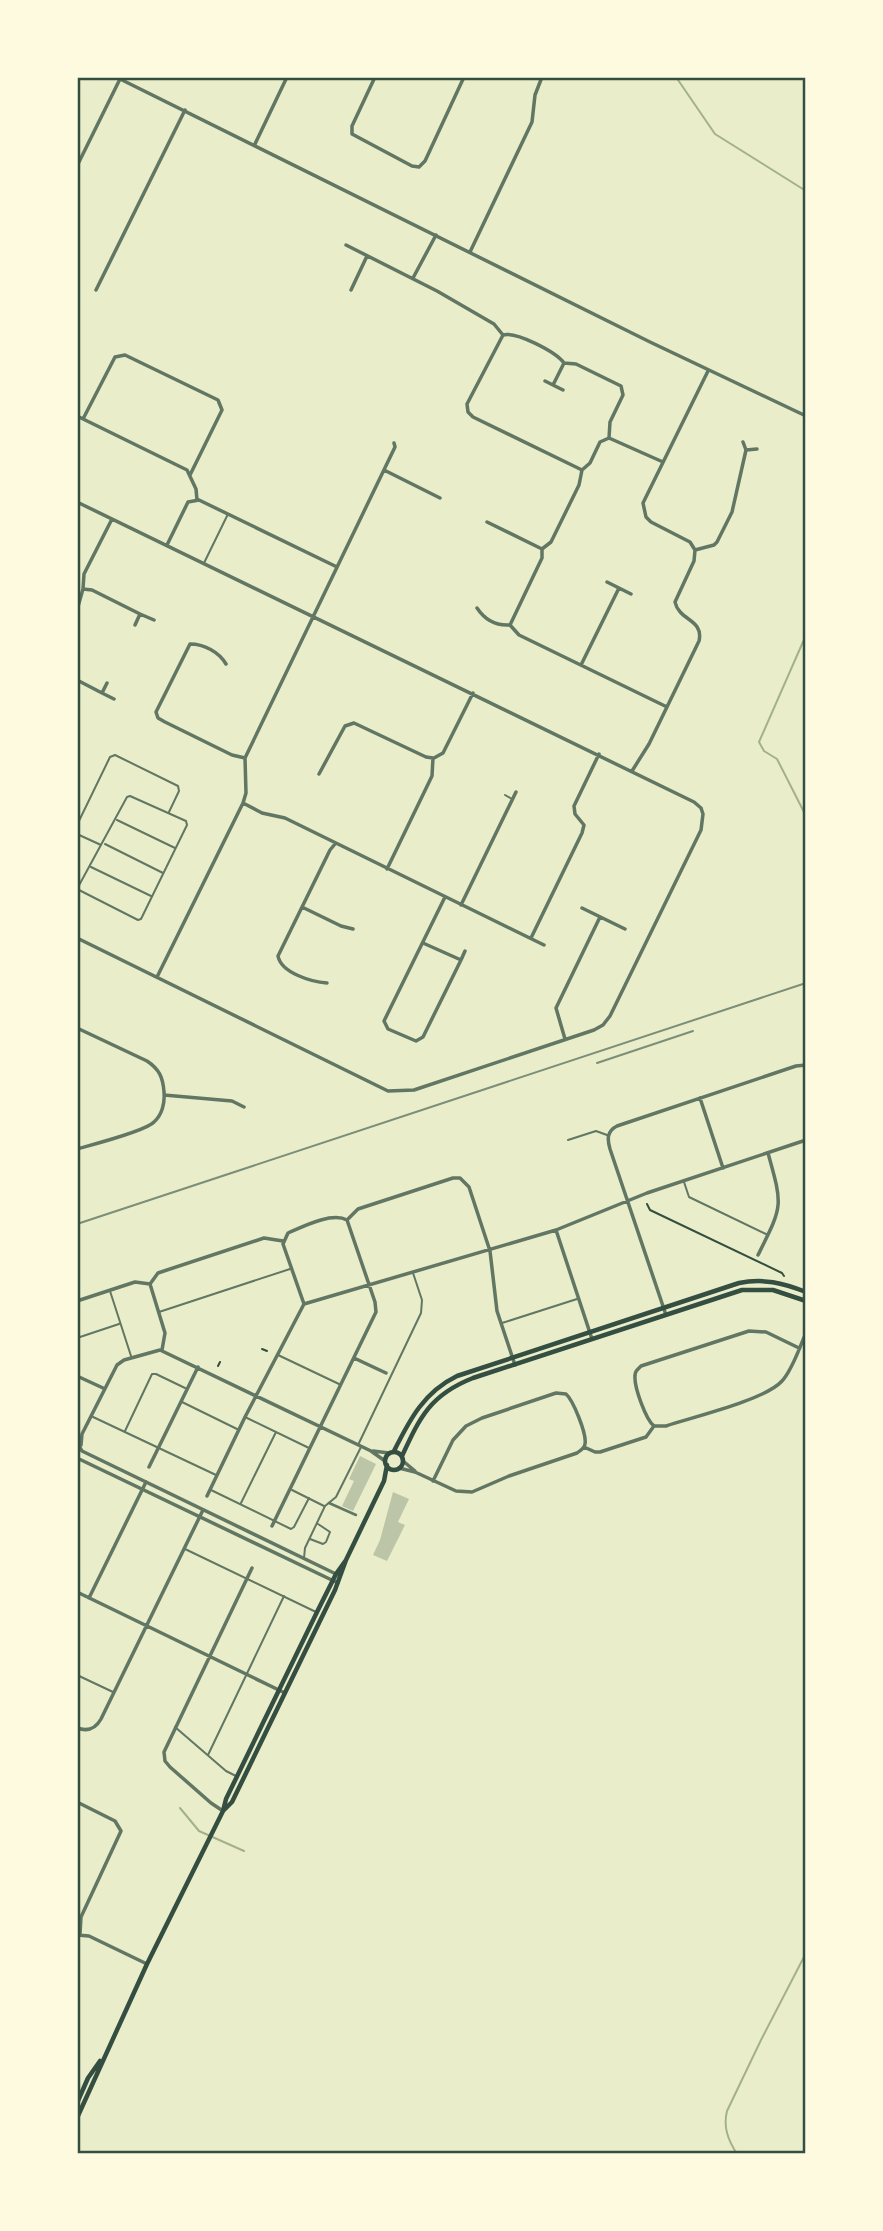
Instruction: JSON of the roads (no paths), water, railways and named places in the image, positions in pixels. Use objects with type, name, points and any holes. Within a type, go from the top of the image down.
[{"type":"main road","points":[[223,1811],[232,1802],[285,1693],[384,1481],[386,1463],[416,1410],[434,1390],[457,1376],[748,1281],[780,1283],[806,1292]]},
{"type":"main road","points":[[384,1481],[403,1459],[419,1420],[436,1399],[460,1384],[742,1290],[780,1291],[806,1301]]},
{"type":"main road","points":[[392,1452],[403,1459]]},
{"type":"main road","points":[[386,1463],[397,1469]]},
{"type":"main road","points":[[77,2103],[88,2078],[106,2052],[223,1811],[226,1799],[317,1612],[335,1581]]},
{"type":"main road","points":[[77,2118],[82,2093]]},
{"type":"street","points":[[255,144],[287,77]]},
{"type":"street","points":[[375,77],[352,126],[352,134],[412,166],[419,167],[425,161],[464,77]]},
{"type":"street","points":[[470,252],[532,122],[535,95],[542,77]]},
{"type":"street","points":[[77,166],[118,78],[708,371],[806,416]]},
{"type":"street","points":[[96,290],[185,110]]},
{"type":"street","points":[[413,278],[436,235]]},
{"type":"street","points":[[346,245],[413,278],[495,324],[503,335]]},
{"type":"street","points":[[351,289],[368,256]]},
{"type":"street","points":[[503,335],[513,334],[558,355],[564,363],[576,364],[621,386],[623,395],[610,422],[609,438]]},
{"type":"street","points":[[503,335],[467,404],[468,412],[473,417],[582,470]]},
{"type":"street","points":[[83,419],[115,357],[119,355],[125,355],[218,400],[222,410],[190,475]]},
{"type":"street","points":[[553,385],[564,363]]},
{"type":"street","points":[[632,771],[649,744],[701,634],[695,622],[680,614],[676,602],[694,561],[695,550],[690,542],[651,522],[644,511],[643,503],[708,371]]},
{"type":"street","points":[[545,381],[563,390]]},
{"type":"street","points":[[77,416],[187,471],[197,500]]},
{"type":"street","points":[[542,549],[551,542],[579,485],[582,470],[590,463],[600,442],[609,438],[663,462]]},
{"type":"street","points":[[695,550],[717,542],[734,506],[746,450],[743,442]]},
{"type":"street","points":[[157,978],[243,803],[246,793],[245,758],[395,447],[394,443]]},
{"type":"street","points":[[746,450],[757,449]]},
{"type":"street","points":[[384,470],[440,498]]},
{"type":"street","points":[[167,545],[188,502],[197,500],[337,567]]},
{"type":"street","points":[[77,502],[599,754],[696,803],[704,817],[698,837],[669,897],[603,1025],[414,1090],[388,1091],[77,938]]},
{"type":"street","points":[[77,610],[84,574],[112,519]]},
{"type":"street","points":[[487,522],[542,549]]},
{"type":"street","points":[[510,625],[542,558],[542,549]]},
{"type":"street","points":[[607,582],[631,594]]},
{"type":"street","points":[[581,665],[619,588]]},
{"type":"street","points":[[83,589],[92,590],[154,620]]},
{"type":"street","points":[[477,608],[483,617],[495,623],[510,625],[519,635],[667,707]]},
{"type":"street","points":[[135,625],[141,614]]},
{"type":"street","points":[[226,664],[221,656],[201,645],[191,644],[186,648],[156,712],[158,718],[165,722],[232,755],[245,758]]},
{"type":"street","points":[[77,680],[114,699]]},
{"type":"street","points":[[102,693],[107,683]]},
{"type":"street","points":[[319,774],[345,726],[354,723],[424,756],[433,758],[443,753],[473,693]]},
{"type":"street","points":[[531,938],[582,833],[583,825],[575,814],[574,806],[599,754]]},
{"type":"street","points":[[387,869],[432,776],[433,758]]},
{"type":"street","points":[[461,905],[516,792]]},
{"type":"street","points":[[243,803],[262,813],[285,818],[544,944]]},
{"type":"street","points":[[327,983],[314,982],[279,963],[278,956],[335,844]]},
{"type":"street","points":[[445,897],[387,1013],[384,1021],[388,1028],[416,1041],[421,1040],[465,951]]},
{"type":"street","points":[[302,907],[353,929]]},
{"type":"street","points":[[582,908],[625,929]]},
{"type":"street","points":[[565,1039],[556,1007],[600,917]]},
{"type":"street","points":[[423,943],[461,960]]},
{"type":"street","points":[[77,1028],[147,1060],[157,1068],[163,1078],[164,1095],[161,1113],[153,1125],[77,1149]]},
{"type":"street","points":[[666,1315],[608,1145],[608,1135],[617,1126],[796,1066],[806,1066]]},
{"type":"street","points":[[164,1095],[232,1101],[244,1107]]},
{"type":"street","points":[[700,1098],[723,1168]]},
{"type":"street","points":[[207,1496],[304,1304],[556,1230],[628,1200],[806,1140]]},
{"type":"street","points":[[758,1255],[778,1214],[780,1195],[768,1153]]},
{"type":"street","points":[[347,1220],[358,1209],[460,1178],[469,1187],[490,1251],[495,1304],[515,1365]]},
{"type":"street","points":[[304,1304],[283,1241],[288,1233],[323,1221],[337,1217],[347,1220]]},
{"type":"street","points":[[272,1526],[376,1311],[347,1220]]},
{"type":"street","points":[[556,1230],[592,1339]]},
{"type":"street","points":[[150,1284],[158,1273],[264,1238],[283,1241]]},
{"type":"street","points":[[77,1301],[136,1282],[150,1284]]},
{"type":"street","points":[[150,1284],[165,1333],[162,1350]]},
{"type":"street","points":[[799,1348],[766,1332],[749,1331],[641,1366],[636,1372],[635,1380],[647,1418],[654,1426],[666,1426],[770,1391],[784,1378],[799,1348],[806,1333]]},
{"type":"street","points":[[78,1442],[117,1365],[131,1357],[162,1350],[360,1445],[386,1463]]},
{"type":"street","points":[[354,1358],[386,1373]]},
{"type":"street","points":[[149,1467],[198,1367]]},
{"type":"street","points":[[77,1376],[104,1389]]},
{"type":"street","points":[[397,1469],[415,1472],[433,1481],[460,1492],[478,1490],[509,1476],[577,1453],[584,1447],[585,1439],[573,1401],[566,1394],[556,1393],[466,1426],[453,1440],[433,1481]]},
{"type":"street","points":[[584,1447],[600,1452],[646,1437],[654,1426]]},
{"type":"street","points":[[78,1442],[82,1434]]},
{"type":"street","points":[[78,1442],[82,1451],[338,1575]]},
{"type":"street","points":[[82,1451],[77,1459],[335,1581]]},
{"type":"street","points":[[371,1451],[392,1452]]},
{"type":"street","points":[[403,1459],[415,1472]]},
{"type":"street","points":[[89,1598],[146,1482]]},
{"type":"street","points":[[329,1503],[356,1516]]},
{"type":"street","points":[[77,1728],[85,1730],[97,1725],[202,1510]]},
{"type":"street","points":[[223,1811],[167,1764],[164,1752],[252,1568]]},
{"type":"street","points":[[77,1592],[285,1693]]},
{"type":"street","points":[[77,1802],[115,1821],[121,1831],[81,1917],[78,1935],[89,1936],[147,1964]]},
{"type":"lane","points":[[204,564],[228,513]]},
{"type":"lane","points":[[77,825],[110,757],[115,755],[178,786],[179,791],[169,813]]},
{"type":"lane","points":[[505,795],[513,799]]},
{"type":"lane","points":[[131,796],[169,813],[186,821],[187,825],[141,919],[77,889],[127,797],[131,796]]},
{"type":"lane","points":[[116,819],[176,849]]},
{"type":"lane","points":[[77,834],[164,873]]},
{"type":"lane","points":[[91,867],[152,896]]},
{"type":"lane","points":[[568,1140],[596,1131],[608,1135]]},
{"type":"lane","points":[[683,1181],[690,1197],[768,1235]]},
{"type":"lane","points":[[158,1312],[291,1268]]},
{"type":"lane","points":[[304,1559],[325,1506],[336,1497],[421,1313],[422,1300],[413,1273]]},
{"type":"lane","points":[[110,1290],[131,1357]]},
{"type":"lane","points":[[501,1324],[578,1298]]},
{"type":"lane","points":[[77,1338],[120,1323]]},
{"type":"lane","points":[[277,1354],[341,1385]]},
{"type":"lane","points":[[386,1373],[391,1376]]},
{"type":"lane","points":[[124,1432],[152,1374],[187,1389]]},
{"type":"lane","points":[[181,1402],[239,1429]]},
{"type":"lane","points":[[91,1416],[217,1475]]},
{"type":"lane","points":[[245,1417],[310,1448]]},
{"type":"lane","points":[[240,1504],[276,1432]]},
{"type":"lane","points":[[210,1489],[294,1528],[309,1498]]},
{"type":"lane","points":[[290,1489],[325,1506]]},
{"type":"lane","points":[[310,1539],[323,1544],[326,1542],[329,1531],[317,1523]]},
{"type":"lane","points":[[184,1548],[317,1612]]},
{"type":"lane","points":[[208,1755],[284,1596]]},
{"type":"lane","points":[[77,1675],[114,1693]]},
{"type":"lane","points":[[175,1727],[237,1777]]},
{"type":"waterway","points":[[676,77],[715,134],[806,191]]},
{"type":"waterway","points":[[806,635],[759,742],[764,751],[777,759],[806,816]]},
{"type":"waterway","points":[[180,1808],[199,1831],[244,1851]]},
{"type":"waterway","points":[[737,2154],[727,2133],[727,2111],[806,1953]]},
{"type":"railway","points":[[77,1224],[806,983]]},
{"type":"railway","points":[[597,1063],[693,1031]]}]
